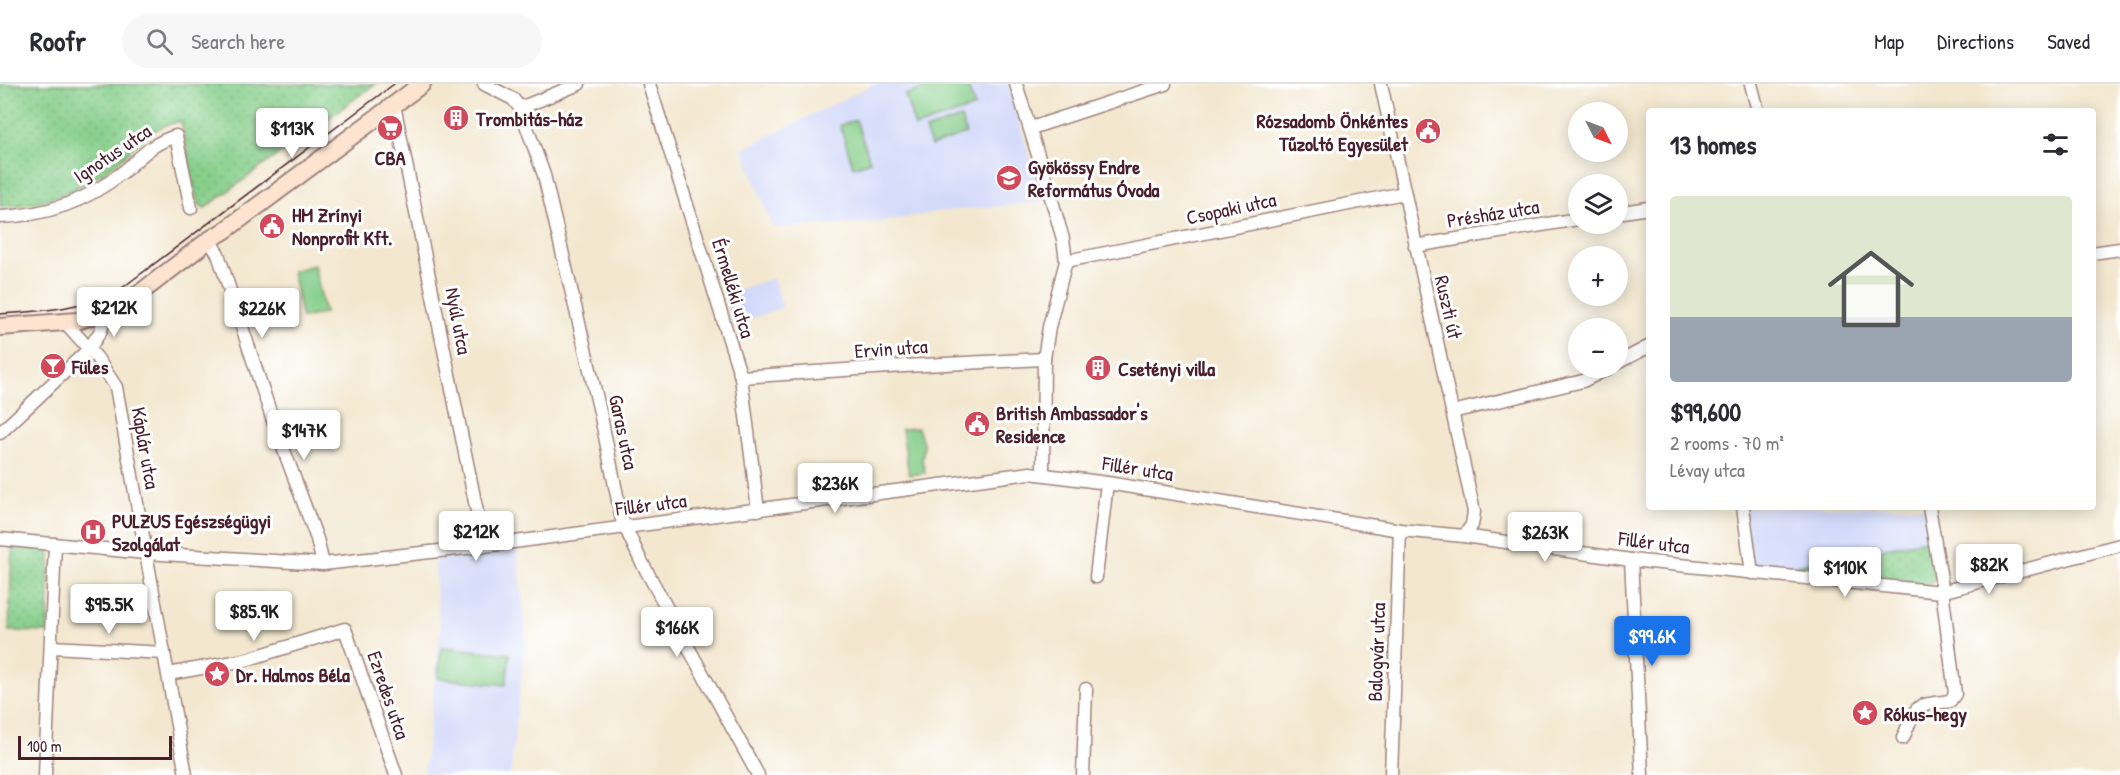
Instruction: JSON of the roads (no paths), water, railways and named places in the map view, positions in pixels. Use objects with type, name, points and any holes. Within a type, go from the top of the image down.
[{"type":"main road","points":[[0,327],[88,319],[123,306],[422,84]]},
{"type":"street","points":[[484,84],[513,99],[520,108],[579,84]]},
{"type":"street","name":"Érmelléki utca","points":[[649,84],[741,377],[758,510]]},
{"type":"street","points":[[1016,84],[1063,239],[1066,261],[1049,327],[1044,359],[1043,473]]},
{"type":"street","points":[[1031,128],[1165,84]]},
{"type":"street","name":"Ruszti út","points":[[1381,84],[1474,512],[1472,525],[1464,536]]},
{"type":"street","points":[[1751,84],[1757,108]]},
{"type":"street","name":"Nyúl utca","points":[[394,105],[484,546]]},
{"type":"street","name":"Garas utca","points":[[520,108],[544,175],[600,412],[622,520],[640,559],[758,775]]},
{"type":"street","name":"Ignotus utca","points":[[0,216],[41,213],[87,196],[122,172],[153,145],[176,136],[191,207]]},
{"type":"street","name":"Csopaki utca","points":[[1066,261],[1404,193]]},
{"type":"street","points":[[1628,211],[1646,208]]},
{"type":"street","name":"Présház utca","points":[[1415,246],[1568,221]]},
{"type":"street","points":[[209,240],[218,254],[272,418],[317,539],[323,564]]},
{"type":"street","points":[[2096,252],[2120,249]]},
{"type":"street","points":[[0,433],[89,349],[105,324],[108,311]]},
{"type":"street","name":"Káplár utca","points":[[65,322],[107,371],[116,387],[186,775]]},
{"type":"street","points":[[1628,357],[1646,348]]},
{"type":"street","name":"Ervin utca","points":[[741,377],[1044,359]]},
{"type":"street","points":[[1452,412],[1589,378]]},
{"type":"street","name":"Fillér utca","points":[[0,539],[146,553],[323,564],[484,546],[1043,473],[1400,530],[1464,536],[1631,560],[1941,592],[2120,544]]},
{"type":"street","points":[[1096,577],[1107,483]]},
{"type":"street","points":[[1743,510],[1752,573]]},
{"type":"street","points":[[1903,738],[1915,708],[1921,704],[1950,701],[1955,694],[1929,510]]},
{"type":"street","name":"Balogvár utca","points":[[1391,775],[1400,530]]},
{"type":"street","points":[[45,775],[56,544]]},
{"type":"street","points":[[1631,560],[1642,775]]},
{"type":"street","name":"Ezredes utca","points":[[168,674],[245,660],[345,629],[396,775]]},
{"type":"street","points":[[52,647],[164,653]]},
{"type":"street","points":[[1083,775],[1086,688]]},
{"type":"tram line","points":[[0,314],[75,305],[118,291],[394,84]]},
{"type":"place","name":"Trombitás-ház","points":[[456,118]]},
{"type":"place","name":"CBA","points":[[390,128]]},
{"type":"place","name":"Rózsadomb Önkéntes Tűzoltó Egyesület","points":[[1428,131]]},
{"type":"place","name":"Gyökössy Endre Református Óvoda","points":[[1009,178]]},
{"type":"place","name":"HM Zrínyi Nonprofit Kft.","points":[[272,226]]},
{"type":"place","name":"Füles","points":[[53,366]]},
{"type":"place","name":"Csetényi villa","points":[[1098,368]]},
{"type":"place","name":"British Ambassador's Residence","points":[[977,424]]},
{"type":"place","name":"PULZUS Egészségügyi Szolgálat","points":[[93,532]]},
{"type":"place","name":"Dr. Halmos Béla","points":[[217,674]]},
{"type":"place","name":"Rókus-hegy","points":[[1865,713]]}]
